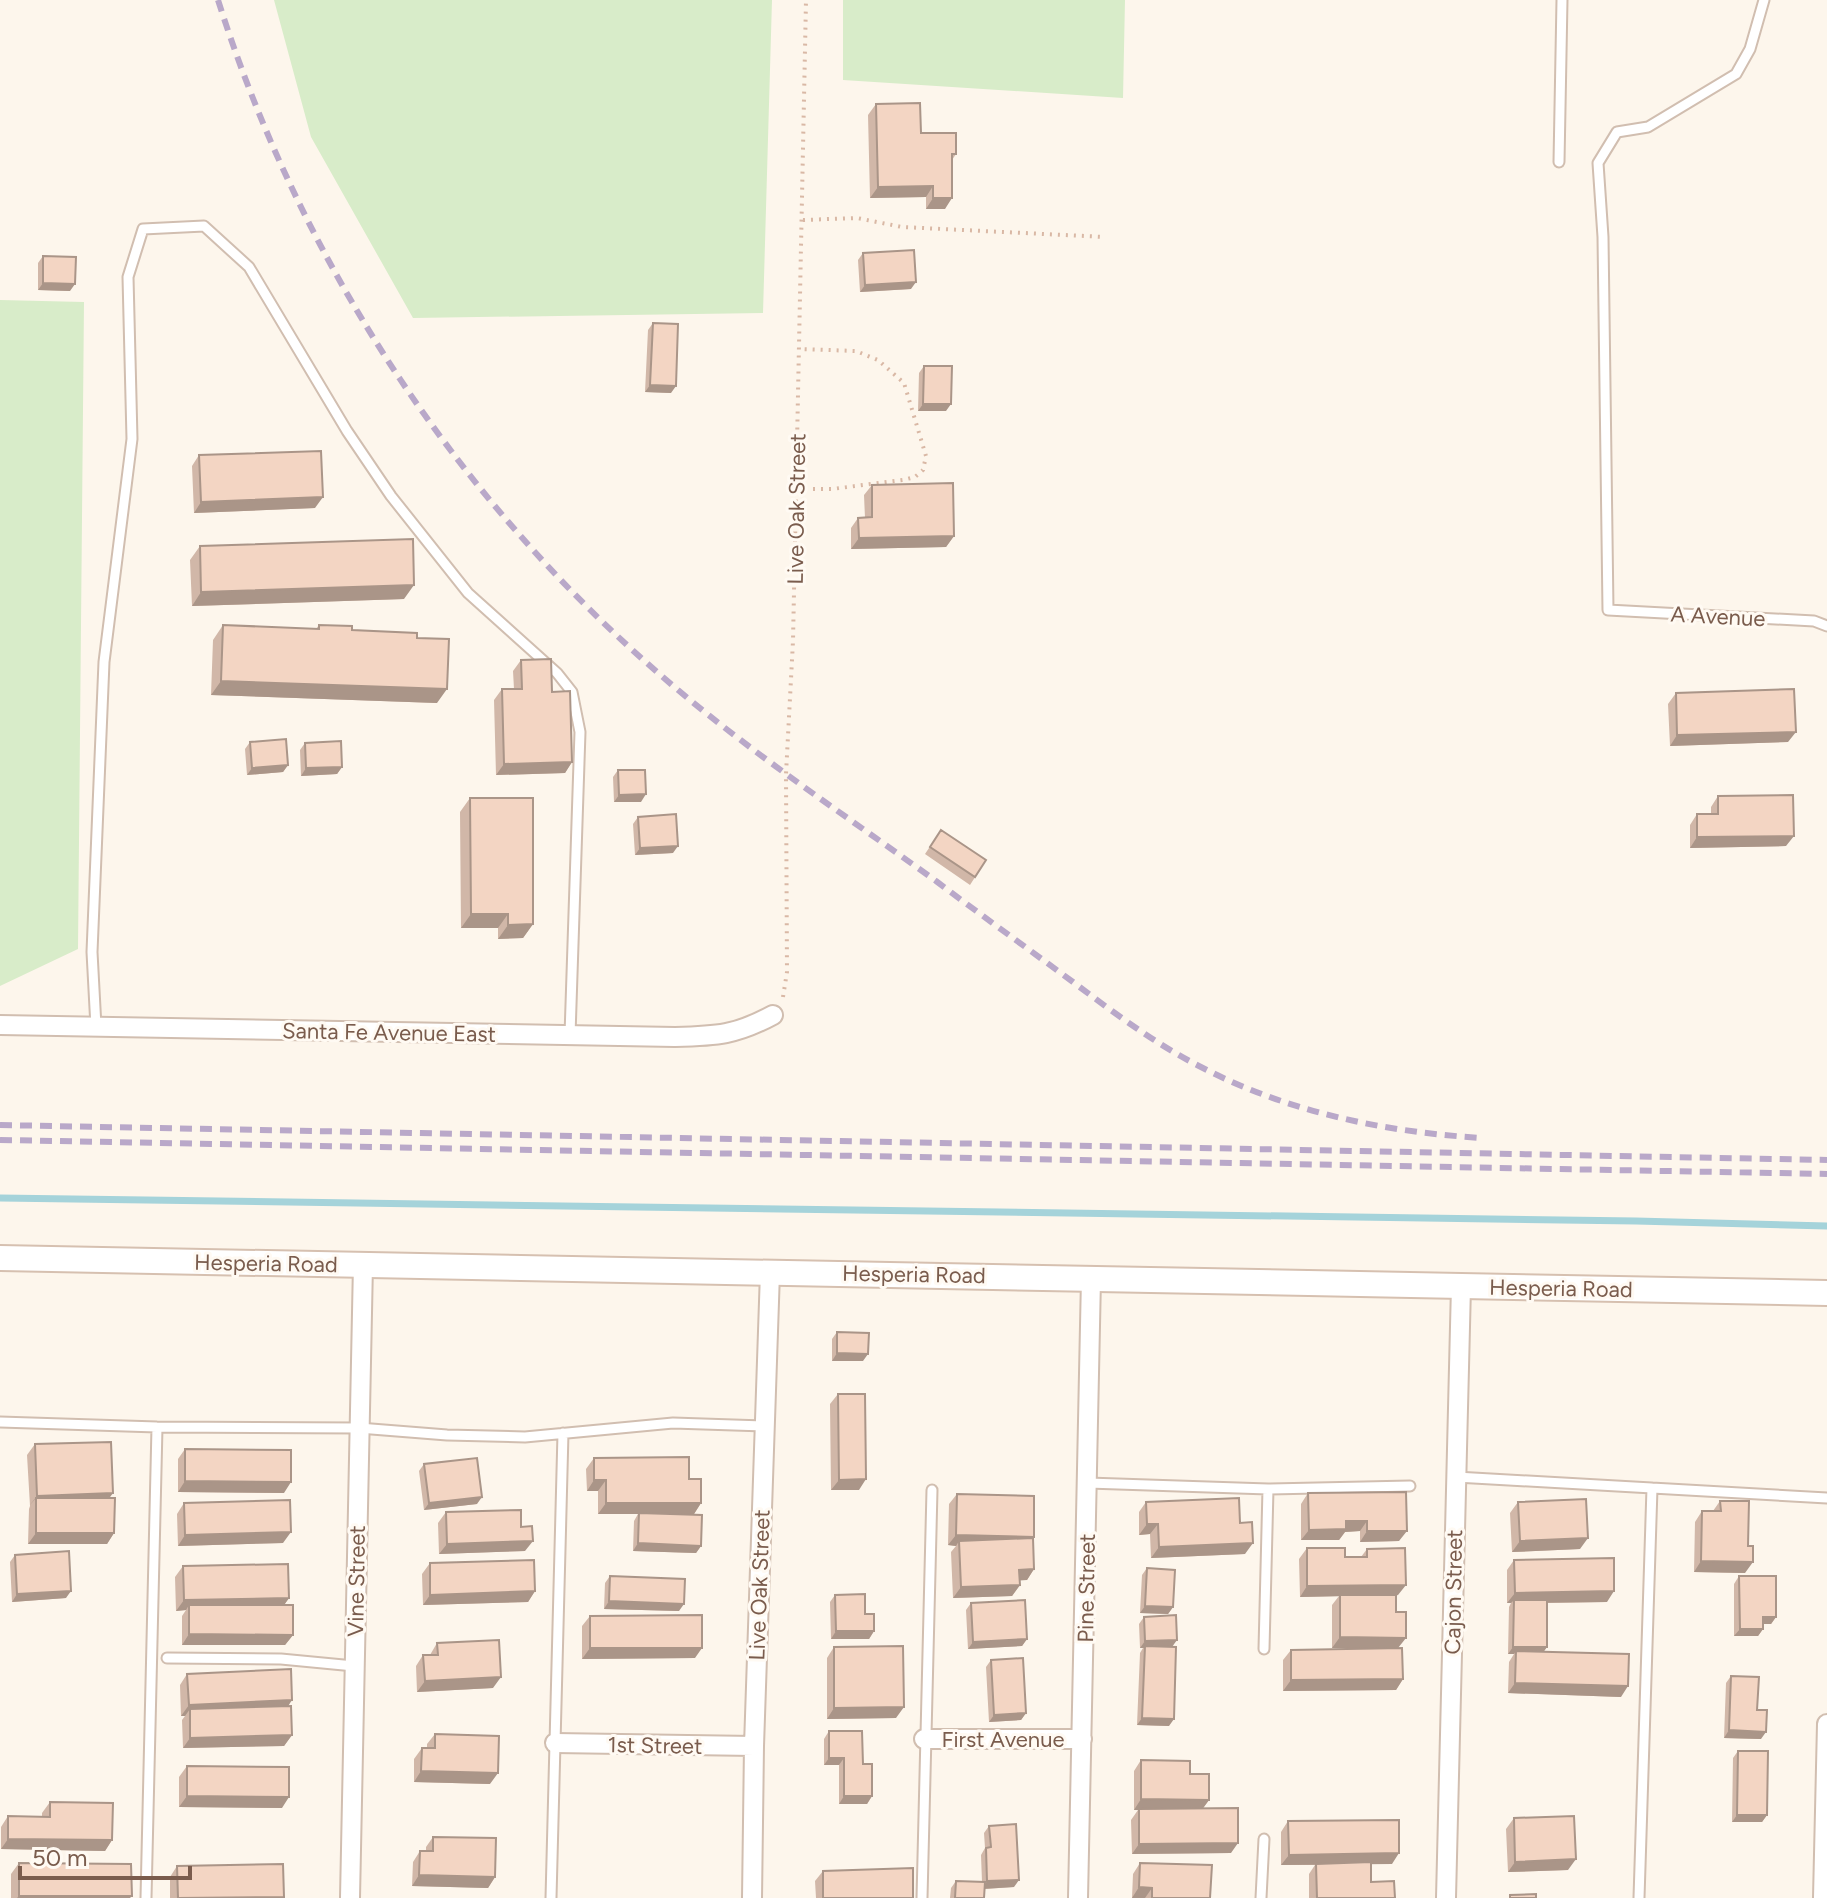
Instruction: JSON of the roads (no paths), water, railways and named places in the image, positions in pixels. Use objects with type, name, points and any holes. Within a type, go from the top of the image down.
[{"type":"main road","name":"Hesperia Road","points":[[0,1258],[1827,1293]]},
{"type":"street","name":"Santa Fe Avenue East","points":[[0,1025],[716,1036],[746,1029],[773,1015]]},
{"type":"street","name":"Vine Street","points":[[350,1898],[363,1264]]},
{"type":"street","name":"Live Oak Street","points":[[752,1898],[770,1272]]},
{"type":"street","name":"Pine Street","points":[[1078,1898],[1091,1278]]},
{"type":"street","name":"Cajon Street","points":[[1446,1898],[1461,1286]]},
{"type":"street","points":[[1823,1898],[1827,1724]]},
{"type":"street","name":"First Avenue","points":[[924,1739],[1082,1739]]},
{"type":"street","name":"1st Street","points":[[555,1743],[754,1746]]},
{"type":"lane","points":[[1559,162],[1562,0]]},
{"type":"lane","name":"A Avenue","points":[[1764,0],[1750,49],[1736,74],[1648,127],[1617,132],[1598,163],[1603,237],[1608,610],[1814,621],[1827,626]]},
{"type":"lane","points":[[96,1027],[92,952],[104,662],[132,439],[128,277],[143,229],[204,226],[249,267],[347,431],[401,508],[468,593],[557,673],[572,692],[580,732],[570,1035]]},
{"type":"lane","points":[[0,1422],[359,1428],[525,1437],[673,1423],[765,1426]]},
{"type":"lane","points":[[146,1898],[157,1427]]},
{"type":"lane","points":[[551,1898],[563,1433]]},
{"type":"lane","points":[[1456,1477],[1827,1498]]},
{"type":"lane","points":[[1088,1483],[1268,1489],[1410,1486]]},
{"type":"lane","points":[[1639,1898],[1652,1488]]},
{"type":"lane","points":[[1264,1649],[1268,1489]]},
{"type":"lane","points":[[922,1898],[932,1490]]},
{"type":"lane","points":[[167,1658],[281,1659],[354,1666]]},
{"type":"lane","points":[[1261,1898],[1264,1839]]},
{"type":"waterway","points":[[0,1198],[1827,1226]]},
{"type":"railway","points":[[218,0],[252,96],[292,189],[339,279],[391,366],[450,449],[513,528],[583,602],[657,672],[724,728],[794,780],[1119,1016],[1182,1057],[1267,1096],[1337,1117],[1409,1131],[1482,1138]]},
{"type":"railway","points":[[0,1125],[1827,1160]]},
{"type":"railway","points":[[0,1140],[1827,1174]]}]
